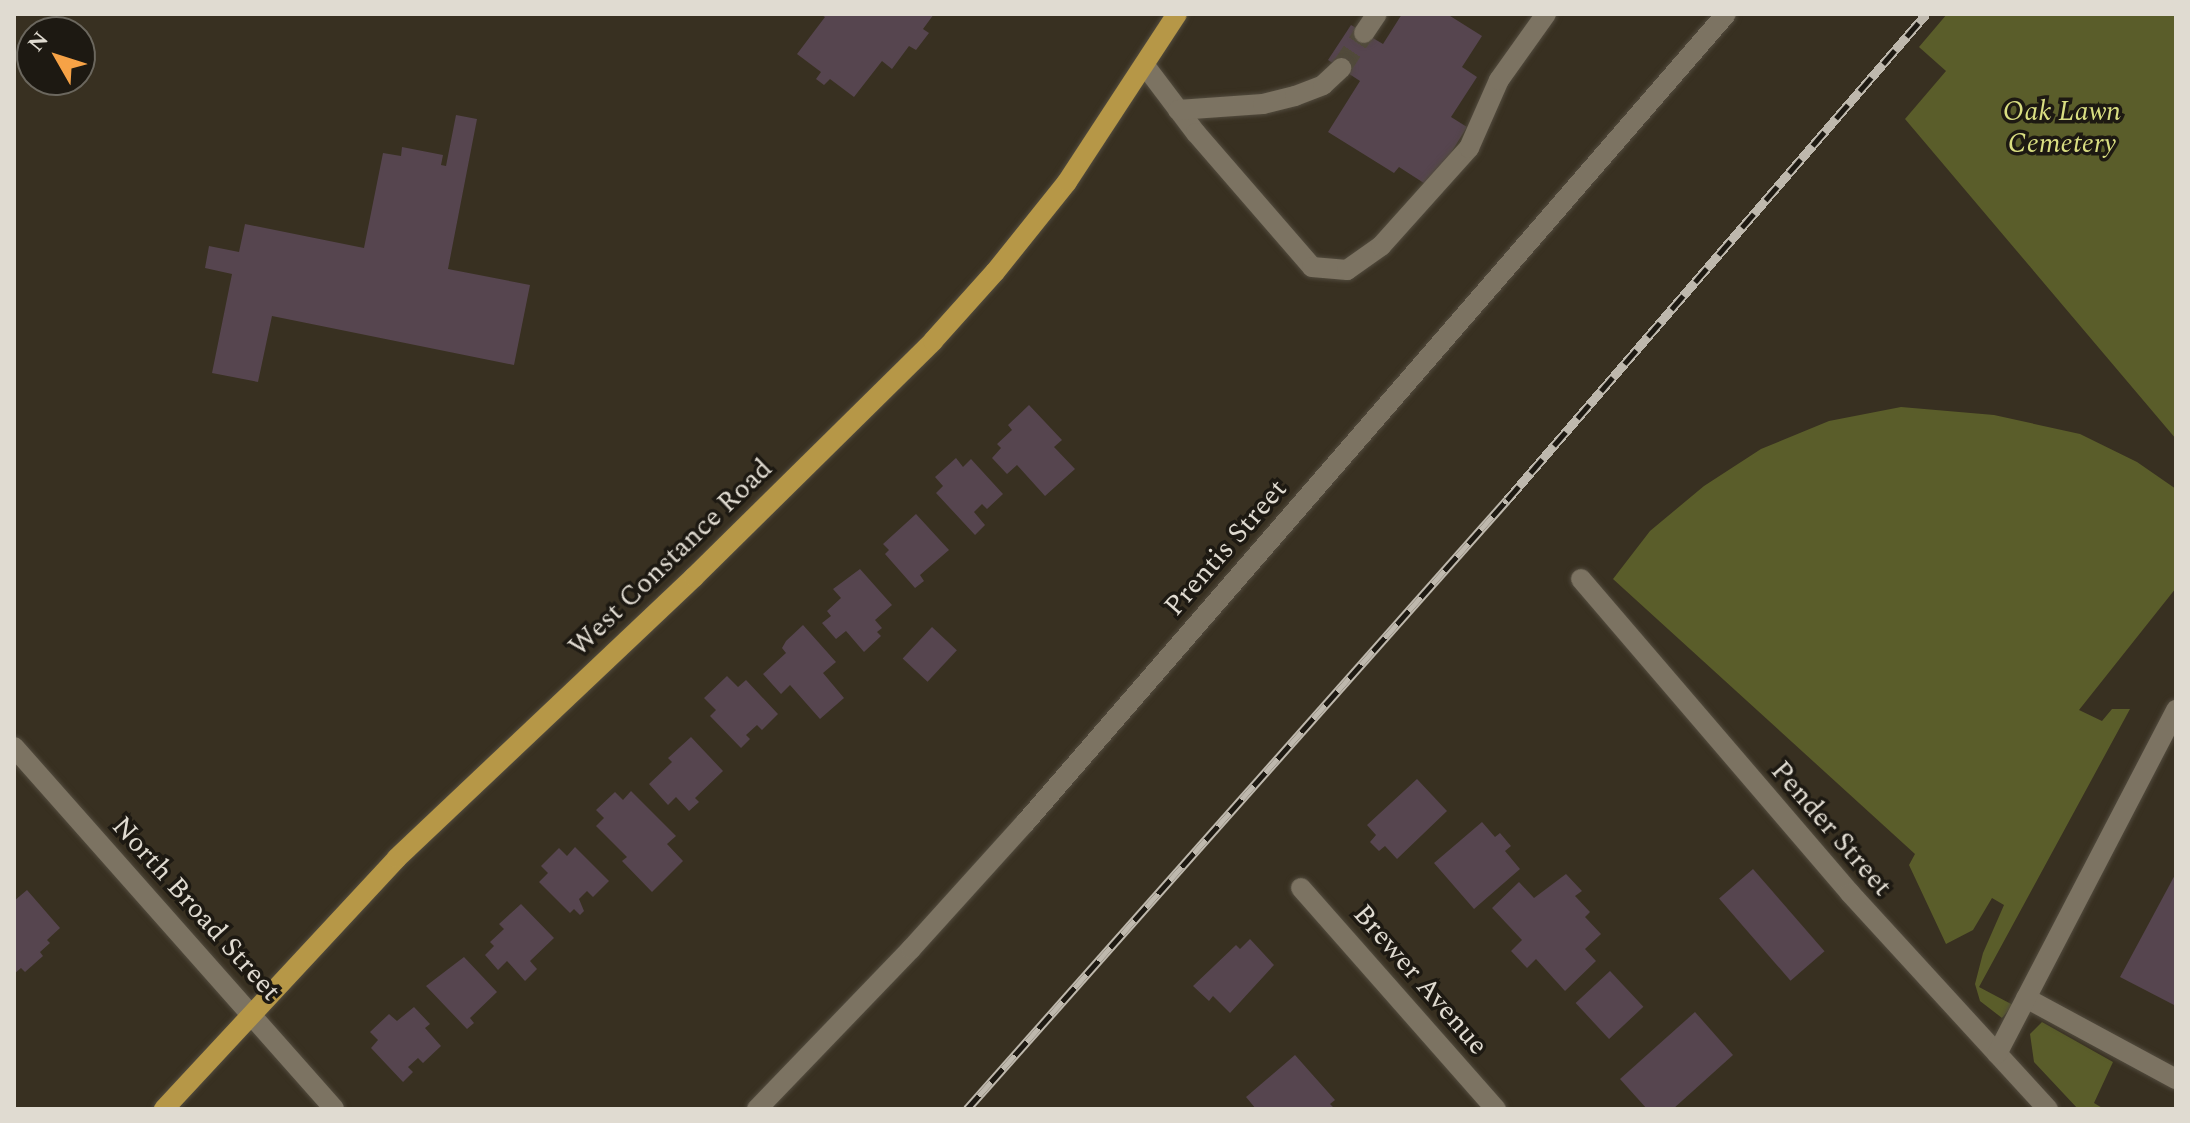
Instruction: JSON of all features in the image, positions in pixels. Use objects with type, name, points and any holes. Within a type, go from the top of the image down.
[{"type":"main road","name":"West Constance Road","points":[[164,1109],[250,1012],[397,858],[694,577],[933,341],[995,272],[1067,182],[1146,67],[1177,14]]},
{"type":"street","points":[[1146,67],[1178,110],[1312,267],[1347,270],[1381,246],[1469,148],[1499,80],[1546,14]]},
{"type":"street","name":"Prentis Street","points":[[757,1109],[911,949],[1025,823],[1726,14]]},
{"type":"street","points":[[1178,110],[1263,104],[1295,96],[1323,85],[1341,68]]},
{"type":"street","name":"Pender Street","points":[[1581,579],[1850,893],[2048,1109]]},
{"type":"street","points":[[1997,1054],[2176,710]]},
{"type":"street","name":"North Broad Street","points":[[16,754],[334,1109]]},
{"type":"street","name":"Brewer Avenue","points":[[1301,888],[1496,1109]]},
{"type":"street","points":[[2026,998],[2176,1079]]},
{"type":"green space","name":"Oak Lawn Cemetery","points":[[1947,14],[2176,14],[2176,439],[1905,119],[1946,71],[1919,47]]},
{"type":"green space","points":[[1901,407],[1994,415],[2080,434],[2137,462],[2176,489],[2176,588],[2079,710],[2102,721],[2112,709],[2130,709],[1979,987],[2013,1005],[2002,1018],[1980,1001],[1975,984],[1983,953],[2004,905],[1992,898],[1973,930],[1946,944],[1909,865],[1915,854],[1613,579],[1650,531],[1704,486],[1761,449],[1829,421]]},
{"type":"green space","points":[[2042,1022],[2113,1062],[2094,1103],[2104,1109],[2078,1109],[2034,1062],[2030,1034]]},
{"type":"building","points":[[820,14],[934,14],[923,29],[929,33],[916,50],[909,46],[892,69],[882,61],[854,97],[830,79],[824,85],[816,79],[821,72],[797,54],[825,17]]},
{"type":"building","points":[[1402,14],[1447,14],[1482,36],[1462,67],[1477,77],[1451,117],[1467,127],[1430,187],[1399,167],[1394,173],[1328,132],[1360,81],[1328,60],[1351,25],[1383,44]]},
{"type":"building","points":[[456,115],[477,119],[448,269],[530,285],[514,365],[272,316],[258,382],[212,373],[232,274],[205,268],[209,246],[239,252],[245,224],[364,248],[383,153],[401,156],[402,147],[443,155],[441,165],[446,166]]},
{"type":"building","points":[[1029,405],[1062,440],[1054,447],[1075,469],[1045,496],[1017,465],[1007,474],[992,458],[1001,448],[997,444],[1012,430],[1008,425]]},
{"type":"building","points":[[956,458],[963,467],[971,459],[1003,494],[987,509],[982,504],[974,512],[985,525],[975,535],[936,493],[943,486],[935,477]]},
{"type":"building","points":[[916,514],[949,550],[920,575],[924,581],[915,588],[885,554],[889,550],[883,544]]},
{"type":"building","points":[[860,569],[892,605],[875,620],[882,628],[877,632],[881,636],[864,652],[846,631],[836,639],[822,623],[831,616],[827,611],[841,598],[833,589]]},
{"type":"building","points":[[803,625],[836,662],[823,673],[844,698],[820,719],[790,685],[781,694],[763,674],[786,653],[782,648],[786,641]]},
{"type":"building","points":[[932,627],[957,650],[928,682],[903,658]]},
{"type":"building","points":[[727,676],[738,687],[746,680],[778,714],[762,730],[757,725],[746,735],[750,739],[741,748],[710,716],[716,710],[704,698]]},
{"type":"building","points":[[691,737],[723,771],[695,798],[699,802],[689,811],[676,797],[668,805],[649,784],[672,762],[668,758]]},
{"type":"building","points":[[1417,779],[1447,811],[1397,859],[1385,846],[1379,851],[1370,842],[1376,835],[1367,825]]},
{"type":"building","points":[[631,791],[676,836],[667,844],[683,861],[652,892],[622,861],[627,857],[596,826],[604,818],[596,810],[615,792],[623,800]]},
{"type":"building","points":[[1482,822],[1495,837],[1500,833],[1511,846],[1505,851],[1520,869],[1474,909],[1434,863]]},
{"type":"building","points":[[575,847],[609,881],[593,897],[587,891],[579,899],[584,911],[580,915],[574,909],[570,913],[539,882],[548,873],[541,866],[559,848],[567,856]]},
{"type":"building","points":[[1753,869],[1825,951],[1791,981],[1719,899]]},
{"type":"building","points":[[2176,873],[2176,1006],[2120,977]]},
{"type":"building","points":[[1566,874],[1582,891],[1575,896],[1590,912],[1585,917],[1601,934],[1585,949],[1596,961],[1565,991],[1536,959],[1527,968],[1511,951],[1522,940],[1492,908],[1519,882],[1534,898]]},
{"type":"building","points":[[27,890],[60,928],[47,940],[50,943],[40,952],[43,956],[25,972],[21,968],[14,974],[14,901]]},
{"type":"building","points":[[521,904],[554,938],[530,961],[537,969],[525,981],[507,961],[498,970],[485,955],[494,946],[490,942],[504,929],[499,924]]},
{"type":"building","points":[[1250,939],[1274,965],[1230,1013],[1213,996],[1209,1001],[1193,986],[1236,945],[1240,949]]},
{"type":"building","points":[[464,957],[497,992],[470,1018],[474,1023],[467,1029],[426,986]]},
{"type":"building","points":[[1610,971],[1643,1007],[1609,1039],[1576,1003]]},
{"type":"building","points":[[414,1007],[430,1024],[425,1028],[441,1046],[423,1063],[418,1058],[408,1067],[413,1072],[403,1082],[371,1048],[378,1040],[370,1032],[389,1014],[397,1021]]},
{"type":"building","points":[[1695,1012],[1733,1055],[1673,1109],[1647,1109],[1620,1079]]},
{"type":"building","points":[[1295,1055],[1335,1100],[1330,1104],[1335,1109],[1256,1109],[1246,1097]]},
{"type":"tunnel","points":[[1341,68],[1364,33]]},
{"type":"railway","points":[[967,1109],[1507,500],[1926,14]]}]
